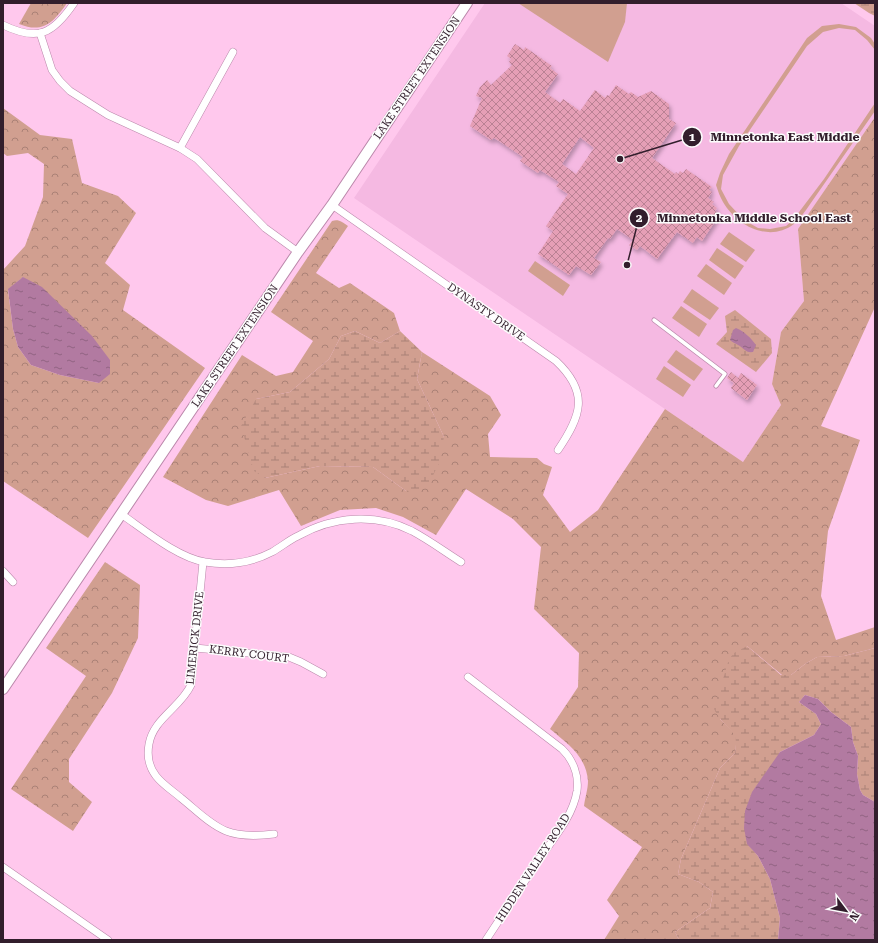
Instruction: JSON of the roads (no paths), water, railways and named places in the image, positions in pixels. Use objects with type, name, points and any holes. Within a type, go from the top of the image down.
[{"type":"street","points":[[3,25],[18,32],[29,34],[50,30],[58,23],[74,3]]},
{"type":"street","name":"LAKE STREET EXTENSION","points":[[3,689],[298,252],[332,206],[467,3]]},
{"type":"street","points":[[40,33],[52,70],[60,82],[70,91],[108,115],[180,148],[197,159],[264,228],[298,252]]},
{"type":"street","points":[[180,148],[233,52]]},
{"type":"street","name":"DYNASTY DRIVE","points":[[332,206],[556,361],[567,371],[573,380],[576,390],[578,412],[570,432],[558,450]]},
{"type":"street","points":[[121,514],[173,549],[203,562],[224,564],[241,563],[258,559],[313,528],[329,523],[363,519],[396,524],[427,540],[461,562]]},
{"type":"street","name":"LIMERICK DRIVE","points":[[203,562],[196,648],[191,685],[181,702],[160,722],[154,731],[149,743],[148,754],[150,766],[156,776],[164,784],[211,822],[225,831],[241,835],[258,836],[274,834]]},
{"type":"street","points":[[3,571],[13,582]]},
{"type":"street","name":"KERRY COURT","points":[[196,648],[289,657],[324,674]]},
{"type":"street","name":"HIDDEN VALLEY ROAD","points":[[468,677],[562,749],[574,766],[577,779],[575,797],[564,822],[486,940]]},
{"type":"street","points":[[3,867],[108,940]]},
{"type":"lane","points":[[654,320],[725,374],[716,386]]},
{"type":"water","points":[[23,277],[42,287],[92,336],[110,360],[110,374],[99,383],[60,375],[31,365],[18,347],[13,329],[8,289]]},
{"type":"water","points":[[736,328],[748,335],[756,345],[753,352],[746,351],[730,340],[733,330]]},
{"type":"water","points":[[805,695],[818,699],[831,712],[851,727],[853,742],[858,756],[857,774],[860,790],[863,795],[875,802],[875,940],[778,940],[780,918],[770,879],[758,856],[747,844],[744,828],[745,811],[752,792],[780,752],[814,735],[821,724],[816,714],[799,702]]},
{"type":"place","name":"Minnetonka East Middle","points":[[620,159]]},
{"type":"place","name":"Minnetonka Middle School East","points":[[627,265]]}]
